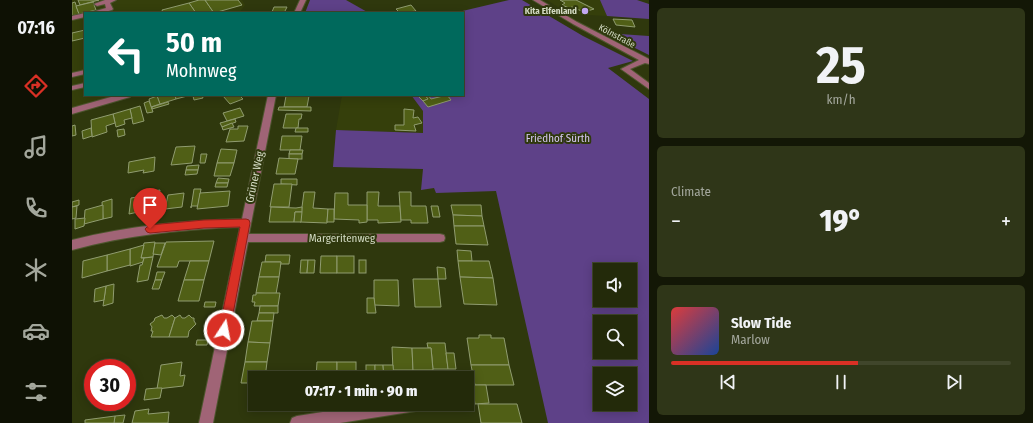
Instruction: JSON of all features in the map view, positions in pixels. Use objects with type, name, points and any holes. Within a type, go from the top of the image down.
[{"type":"street","points":[[297,12],[303,0]]},
{"type":"street","name":"Kölnstraße","points":[[536,0],[575,23],[647,61]]},
{"type":"street","points":[[96,12],[110,9],[110,1],[97,4]]},
{"type":"street","points":[[72,18],[84,15]]},
{"type":"street","points":[[647,61],[625,69],[649,87]]},
{"type":"street","points":[[72,75],[84,72]]},
{"type":"street","points":[[72,88],[84,85]]},
{"type":"street","points":[[72,110],[123,96]]},
{"type":"street","name":"Grüner Weg","points":[[206,423],[272,96]]},
{"type":"street","points":[[72,245],[123,233],[204,224],[246,223]]},
{"type":"street","name":"Margeritenweg","points":[[243,238],[440,238]]},
{"type":"street","points":[[297,423],[372,411]]},
{"type":"shaded area","points":[[72,0],[242,0],[245,5],[240,12],[84,12],[84,96],[114,96],[72,108]]},
{"type":"shaded area","name":"Kita Elfenland","points":[[547,0],[600,0],[607,16],[569,14]]},
{"type":"shaded area","points":[[342,96],[412,96],[423,111],[423,133],[336,130]]},
{"type":"green space","points":[[310,0],[346,0],[367,12],[305,12]]},
{"type":"green space","name":"Friedhof Sürth","points":[[509,0],[522,0],[583,36],[633,61],[608,68],[649,99],[649,423],[548,423],[496,191],[436,193],[434,188],[421,190],[423,169],[333,167],[336,130],[423,133],[423,111],[412,96],[464,96],[464,12],[458,12]]},
{"type":"green space","points":[[600,0],[637,0],[649,4],[649,19],[607,16]]},
{"type":"green space","points":[[605,33],[649,36],[649,55]]},
{"type":"building","points":[[78,0],[99,0],[80,5]]},
{"type":"building","points":[[205,0],[213,12],[195,12],[189,3]]},
{"type":"building","points":[[205,0],[238,0],[242,5],[218,12],[213,12]]},
{"type":"building","points":[[560,0],[576,0],[594,9],[584,12],[562,5],[565,3]]},
{"type":"building","points":[[75,2],[79,14],[72,16],[72,3]]},
{"type":"building","points":[[93,2],[96,10],[79,14],[76,6]]},
{"type":"building","points":[[189,3],[195,12],[163,12],[162,10]]},
{"type":"building","points":[[411,5],[416,11],[399,12],[396,9]]},
{"type":"building","points":[[274,7],[287,7],[284,12],[272,12]]},
{"type":"building","points":[[613,19],[632,20],[635,27],[616,25]]},
{"type":"building","points":[[84,30],[84,38],[72,41],[72,33]]},
{"type":"building","points":[[157,96],[175,96],[176,99],[160,104]]},
{"type":"building","points":[[157,96],[160,104],[151,107],[149,99]]},
{"type":"building","points":[[175,96],[187,96],[176,99]]},
{"type":"building","points":[[193,96],[202,96],[203,98],[194,100]]},
{"type":"building","points":[[223,96],[240,96],[243,99],[230,104]]},
{"type":"building","points":[[286,96],[309,96],[307,107],[284,107]]},
{"type":"building","points":[[418,96],[426,96],[428,99],[423,101]]},
{"type":"building","points":[[426,96],[429,96],[431,99],[448,96],[451,100],[428,107],[423,101],[428,99]]},
{"type":"building","points":[[149,101],[153,112],[147,113],[144,103]]},
{"type":"building","points":[[168,102],[169,104],[152,109],[152,107]]},
{"type":"building","points":[[140,106],[144,121],[133,124],[130,109]]},
{"type":"building","points":[[279,107],[311,107],[311,111],[278,110]]},
{"type":"building","points":[[240,108],[244,116],[227,121],[223,113]]},
{"type":"building","points":[[130,109],[132,118],[124,120],[125,124],[116,127],[113,114]]},
{"type":"building","points":[[404,109],[414,110],[413,118],[418,117],[422,123],[414,125],[416,131],[395,130],[395,125],[404,125]]},
{"type":"building","points":[[113,114],[115,123],[106,126],[107,132],[92,137],[91,120]]},
{"type":"building","points":[[286,114],[302,114],[301,119],[299,119],[298,128],[283,128]]},
{"type":"building","points":[[235,119],[236,122],[222,127],[220,123]]},
{"type":"building","points":[[232,123],[234,127],[223,130],[222,127]]},
{"type":"building","points":[[75,125],[76,135],[72,136],[72,126]]},
{"type":"building","points":[[238,126],[248,126],[244,141],[226,142],[230,129],[238,129]]},
{"type":"building","points":[[91,128],[92,136],[83,139],[82,131]]},
{"type":"building","points":[[296,128],[308,128],[308,132],[295,132]]},
{"type":"building","points":[[124,129],[125,135],[118,137],[117,130]]},
{"type":"building","points":[[282,136],[302,136],[300,150],[280,150]]},
{"type":"building","points":[[195,146],[192,163],[171,165],[176,147]]},
{"type":"building","points":[[221,149],[237,150],[234,163],[217,163]]},
{"type":"building","points":[[290,150],[303,150],[302,154],[289,154]]},
{"type":"building","points":[[201,154],[207,154],[205,163],[200,163]]},
{"type":"building","points":[[289,154],[302,154],[302,159],[289,159]]},
{"type":"building","points":[[155,157],[154,171],[143,173],[144,170],[128,173],[129,162]]},
{"type":"building","points":[[279,158],[298,159],[295,174],[276,174]]},
{"type":"building","points":[[217,163],[234,163],[230,176],[214,176]]},
{"type":"building","points":[[199,165],[198,170],[186,170],[187,166]]},
{"type":"building","points":[[186,170],[198,170],[197,174],[185,175]]},
{"type":"building","points":[[218,178],[229,179],[228,183],[216,183]]},
{"type":"building","points":[[281,179],[297,179],[297,185],[281,184]]},
{"type":"building","points":[[216,183],[228,183],[227,187],[215,187]]},
{"type":"building","points":[[274,184],[292,184],[289,207],[270,207]]},
{"type":"building","points":[[194,189],[201,189],[198,206],[191,206]]},
{"type":"building","points":[[160,190],[158,201],[151,202],[153,191]]},
{"type":"building","points":[[230,191],[228,206],[197,209],[200,193]]},
{"type":"building","points":[[304,192],[315,192],[313,208],[328,209],[327,223],[300,222]]},
{"type":"building","points":[[367,192],[379,192],[378,206],[400,206],[401,222],[378,223],[378,220],[367,220]]},
{"type":"building","points":[[399,192],[411,192],[411,206],[426,206],[428,223],[411,223],[411,220],[401,220]]},
{"type":"building","points":[[184,193],[182,207],[165,209],[168,195]]},
{"type":"building","points":[[335,193],[348,193],[348,205],[367,205],[367,222],[359,223],[359,220],[334,219]]},
{"type":"building","points":[[149,195],[147,210],[129,214],[131,198]]},
{"type":"building","points":[[112,199],[112,217],[103,219],[102,202]]},
{"type":"building","points":[[79,200],[79,205],[72,207],[72,202]]},
{"type":"building","points":[[103,205],[103,219],[84,224],[85,210]]},
{"type":"building","points":[[451,205],[481,205],[482,216],[453,215]]},
{"type":"building","points":[[77,206],[76,218],[72,219],[72,207]]},
{"type":"building","points":[[431,206],[438,206],[440,217],[433,217]]},
{"type":"building","points":[[271,207],[302,207],[302,212],[295,212],[294,222],[269,222]]},
{"type":"building","points":[[328,209],[334,209],[334,222],[327,222]]},
{"type":"building","points":[[295,212],[302,212],[301,222],[294,222]]},
{"type":"building","points":[[453,215],[482,216],[484,226],[454,226]]},
{"type":"building","points":[[85,218],[84,226],[75,229],[75,219]]},
{"type":"building","points":[[454,226],[484,226],[488,245],[456,244]]},
{"type":"building","points":[[214,241],[209,261],[179,261],[177,267],[157,267],[166,242]]},
{"type":"building","points":[[155,242],[153,257],[141,258],[144,243]]},
{"type":"building","points":[[155,243],[165,243],[161,255],[153,254]]},
{"type":"building","points":[[144,245],[141,258],[144,258],[143,262],[130,266],[130,249]]},
{"type":"building","points":[[130,249],[130,265],[107,271],[107,255]]},
{"type":"building","points":[[457,250],[471,251],[472,261],[458,261]]},
{"type":"building","points":[[107,255],[107,271],[82,278],[83,261]]},
{"type":"building","points":[[266,255],[290,255],[289,264],[280,264],[281,262],[265,262]]},
{"type":"building","points":[[321,256],[337,256],[337,273],[320,273]]},
{"type":"building","points":[[337,256],[354,256],[354,273],[337,273]]},
{"type":"building","points":[[153,257],[148,280],[137,282],[140,265],[142,265],[144,258]]},
{"type":"building","points":[[301,260],[308,260],[307,273],[300,273]]},
{"type":"building","points":[[308,260],[315,260],[314,273],[307,273]]},
{"type":"building","points":[[359,260],[366,260],[366,273],[359,273]]},
{"type":"building","points":[[190,261],[209,261],[204,280],[184,280]]},
{"type":"building","points":[[458,261],[489,261],[493,278],[460,277]]},
{"type":"building","points":[[262,262],[281,262],[279,277],[259,277]]},
{"type":"building","points":[[437,267],[445,268],[446,279],[438,279]]},
{"type":"building","points":[[157,272],[165,272],[162,280],[155,280]]},
{"type":"building","points":[[259,277],[279,277],[276,294],[256,293]]},
{"type":"building","points":[[460,277],[493,278],[497,305],[464,304]]},
{"type":"building","points":[[413,279],[438,279],[441,307],[415,307]]},
{"type":"building","points":[[155,280],[162,280],[159,289],[152,289]]},
{"type":"building","points":[[184,280],[204,280],[199,301],[178,301]]},
{"type":"building","points":[[374,280],[398,280],[399,306],[374,305]]},
{"type":"building","points":[[114,284],[113,303],[103,306],[106,286]]},
{"type":"building","points":[[106,286],[104,300],[94,302],[95,289]]},
{"type":"building","points":[[256,293],[280,293],[278,306],[254,306],[255,302],[252,302],[253,295],[256,295]]},
{"type":"building","points":[[367,298],[374,298],[376,313],[367,313]]},
{"type":"building","points":[[205,302],[216,302],[215,307],[204,307]]},
{"type":"building","points":[[260,306],[278,306],[278,313],[259,313]]},
{"type":"building","points":[[259,313],[274,313],[273,321],[257,321]]},
{"type":"building","points":[[162,315],[164,318],[172,315],[175,318],[169,337],[151,337],[153,331],[151,331],[152,327],[150,324],[155,318]]},
{"type":"building","points":[[180,315],[182,318],[185,318],[189,315],[194,318],[196,324],[189,331],[188,337],[169,337],[175,318]]},
{"type":"building","points":[[252,321],[273,321],[270,343],[248,342]]},
{"type":"building","points":[[479,335],[491,335],[491,338],[504,338],[509,365],[471,365],[467,338],[479,338]]},
{"type":"building","points":[[197,340],[208,340],[207,345],[196,345]]},
{"type":"building","points":[[248,342],[270,343],[267,362],[245,362]]},
{"type":"building","points":[[427,343],[445,343],[448,369],[433,369],[431,348],[428,348]]},
{"type":"building","points":[[392,347],[412,348],[413,370],[393,370]]},
{"type":"building","points":[[412,348],[431,348],[433,370],[413,370]]},
{"type":"building","points":[[446,353],[454,353],[456,369],[448,369]]},
{"type":"building","points":[[182,362],[180,376],[185,375],[183,386],[157,389],[161,365]]},
{"type":"building","points":[[245,362],[267,362],[266,371],[248,371],[248,383],[241,383]]},
{"type":"building","points":[[317,362],[337,362],[337,371],[316,371]]},
{"type":"building","points":[[337,362],[356,362],[356,371],[337,371]]},
{"type":"building","points":[[366,365],[375,365],[375,371],[366,371]]},
{"type":"building","points":[[375,365],[383,365],[383,371],[375,371]]},
{"type":"building","points":[[383,365],[393,365],[393,371],[383,371]]},
{"type":"building","points":[[471,365],[509,365],[514,385],[475,385],[474,371],[472,371]]},
{"type":"building","points":[[474,385],[486,385],[489,403],[475,404]]},
{"type":"building","points":[[162,388],[160,398],[144,400],[146,389]]},
{"type":"building","points":[[478,404],[517,404],[522,423],[481,423]]},
{"type":"building","points":[[149,409],[148,414],[169,412],[168,423],[132,423],[136,411]]},
{"type":"building","points":[[125,415],[123,423],[114,423],[115,416]]},
{"type":"building","points":[[115,416],[114,423],[85,423],[85,420]]},
{"type":"place","name":"Kita Elfenland","points":[[585,11]]},
{"type":"route","points":[[150,229],[204,224],[246,223],[224,330]]}]
